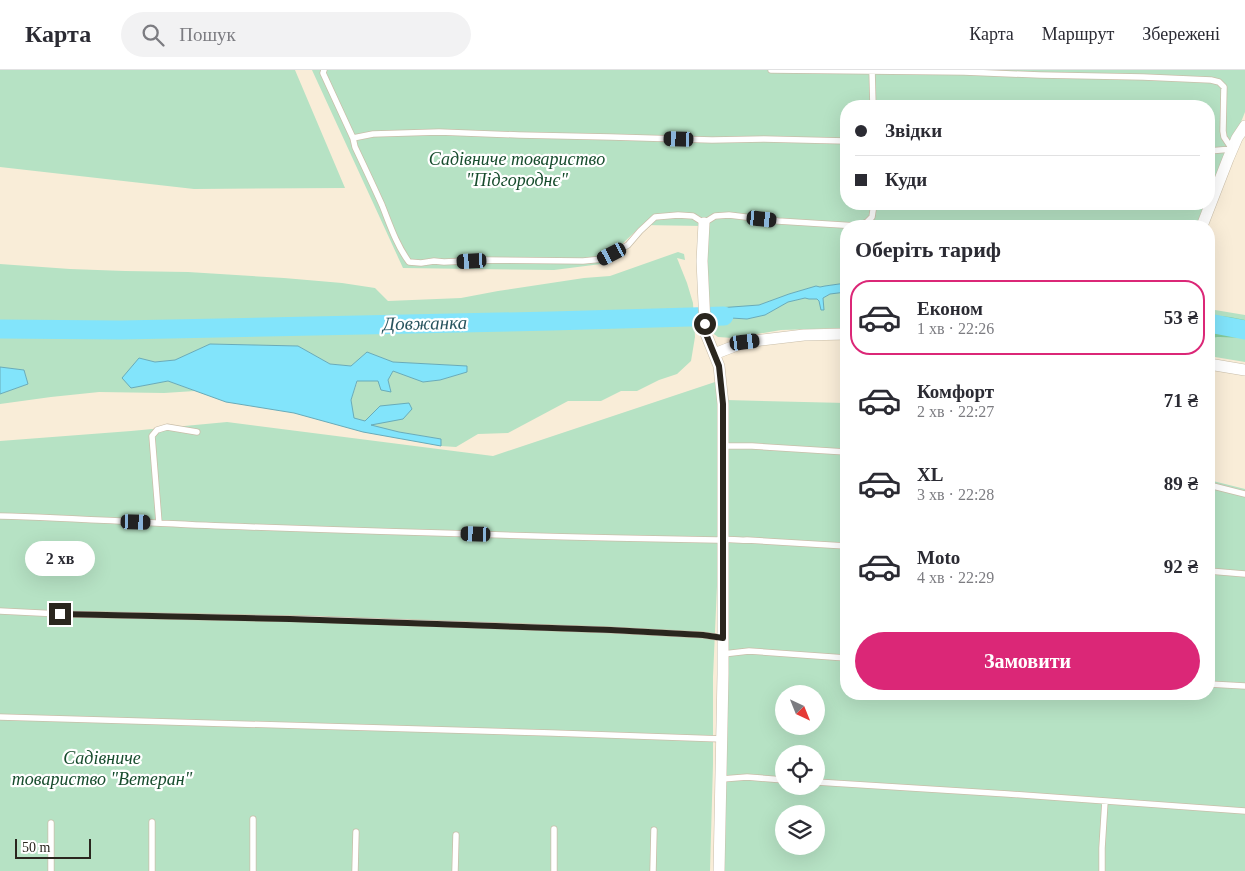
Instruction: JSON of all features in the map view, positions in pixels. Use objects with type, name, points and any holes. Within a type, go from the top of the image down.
[{"type":"street","points":[[1215,193],[1232,149],[1245,126]]},
{"type":"street","points":[[704,223],[702,262],[705,324],[706,334],[719,366],[723,404],[724,446],[722,779],[719,871]]},
{"type":"street","points":[[714,354],[745,342],[804,335],[840,334]]},
{"type":"street","points":[[1215,365],[1245,370]]},
{"type":"lane","points":[[324,70],[323,74],[353,138],[355,147],[396,240],[409,262],[485,260],[583,261],[603,259],[628,245],[655,218],[678,215],[693,216],[704,223],[715,216],[728,215],[778,221],[840,225]]},
{"type":"lane","points":[[771,70],[1143,76],[1212,80],[1224,86],[1223,131],[1224,137],[1232,149],[1215,150]]},
{"type":"lane","points":[[872,71],[873,100]]},
{"type":"lane","points":[[353,138],[374,134],[439,132],[712,140],[840,140]]},
{"type":"lane","points":[[159,523],[152,436],[157,430],[167,427],[197,432]]},
{"type":"lane","points":[[724,446],[840,452]]},
{"type":"lane","points":[[1215,486],[1245,494]]},
{"type":"lane","points":[[0,516],[612,538],[723,539],[840,546]]},
{"type":"lane","points":[[1215,572],[1245,574]]},
{"type":"lane","points":[[0,612],[308,619],[611,630],[703,635],[723,638]]},
{"type":"lane","points":[[723,654],[749,651],[840,658]]},
{"type":"lane","points":[[1215,684],[1245,686]]},
{"type":"lane","points":[[0,717],[552,733],[722,740]]},
{"type":"lane","points":[[722,779],[747,777],[775,779]]},
{"type":"lane","points":[[825,783],[1245,811]]},
{"type":"lane","points":[[1102,871],[1106,801]]},
{"type":"lane","points":[[253,819],[253,871]]},
{"type":"lane","points":[[152,822],[152,871]]},
{"type":"lane","points":[[51,823],[51,871]]},
{"type":"lane","points":[[554,829],[554,871]]},
{"type":"lane","points":[[653,871],[654,830]]},
{"type":"lane","points":[[355,871],[356,832]]},
{"type":"lane","points":[[455,871],[456,836]]},
{"type":"green space","points":[[0,70],[295,70],[345,188],[194,189],[0,167]]},
{"type":"green space","name":"Садівниче товариство \"Підгороднє\"","points":[[312,70],[1245,70],[1245,112],[1215,187],[1215,100],[840,100],[840,210],[1206,210],[1201,220],[840,220],[840,284],[816,286],[759,305],[711,313],[704,310],[703,226],[642,225],[601,264],[554,270],[403,268]]},
{"type":"green space","points":[[678,252],[684,254],[685,260],[677,258],[693,303],[695,337],[691,361],[677,374],[659,380],[637,391],[621,391],[601,401],[568,401],[508,433],[478,434],[456,447],[441,446],[441,439],[369,425],[380,406],[365,421],[353,418],[351,400],[358,380],[378,381],[391,391],[388,380],[393,371],[424,382],[440,380],[467,372],[466,366],[393,362],[367,352],[351,366],[330,364],[298,346],[210,344],[175,360],[155,362],[139,358],[131,388],[168,381],[195,391],[164,393],[99,392],[0,404],[0,394],[28,384],[24,370],[0,367],[0,264],[70,269],[188,272],[342,283],[375,288],[388,301],[461,298],[584,278],[610,276]]},
{"type":"green space","points":[[840,293],[840,328],[781,330],[733,338],[718,337],[711,332],[710,324],[712,317],[714,319],[747,319],[765,315],[788,302],[805,298],[817,299],[824,306],[823,298],[830,294]]},
{"type":"green space","points":[[1215,310],[1245,315],[1245,362],[1215,357]]},
{"type":"green space","points":[[1215,316],[1245,320],[1245,335],[1240,337],[1215,338]]},
{"type":"green space","name":"Садівниче товариство \"Ветеран\"","points":[[718,381],[724,427],[713,677],[710,871],[0,871],[0,441],[227,422],[493,456]]},
{"type":"green space","points":[[726,400],[840,403],[840,700],[1215,700],[1215,482],[1245,489],[1245,871],[721,871]]},
{"type":"water","points":[[840,284],[840,293],[830,294],[823,298],[824,310],[821,310],[817,299],[805,298],[788,302],[765,315],[747,319],[711,320],[711,313],[715,312],[718,308],[759,305],[816,286]]},
{"type":"water","points":[[210,344],[298,346],[330,364],[351,366],[367,352],[393,362],[467,366],[467,372],[440,380],[423,382],[393,371],[388,380],[391,392],[381,390],[378,381],[357,381],[351,400],[354,418],[365,421],[380,406],[409,403],[412,409],[403,419],[371,425],[441,439],[441,446],[363,432],[294,413],[226,402],[168,381],[131,388],[122,378],[139,358],[155,362],[175,360]]},
{"type":"water","points":[[0,367],[24,370],[28,384],[0,394]]},
{"type":"waterway","name":"Довжанка","points":[[0,329],[121,330],[724,316]]},
{"type":"waterway","name":"Довжанка","points":[[1215,324],[1245,330]]},
{"type":"route","points":[[60,614],[290,619],[611,630],[703,635],[723,638],[723,404],[719,366],[706,334],[705,324]]}]
